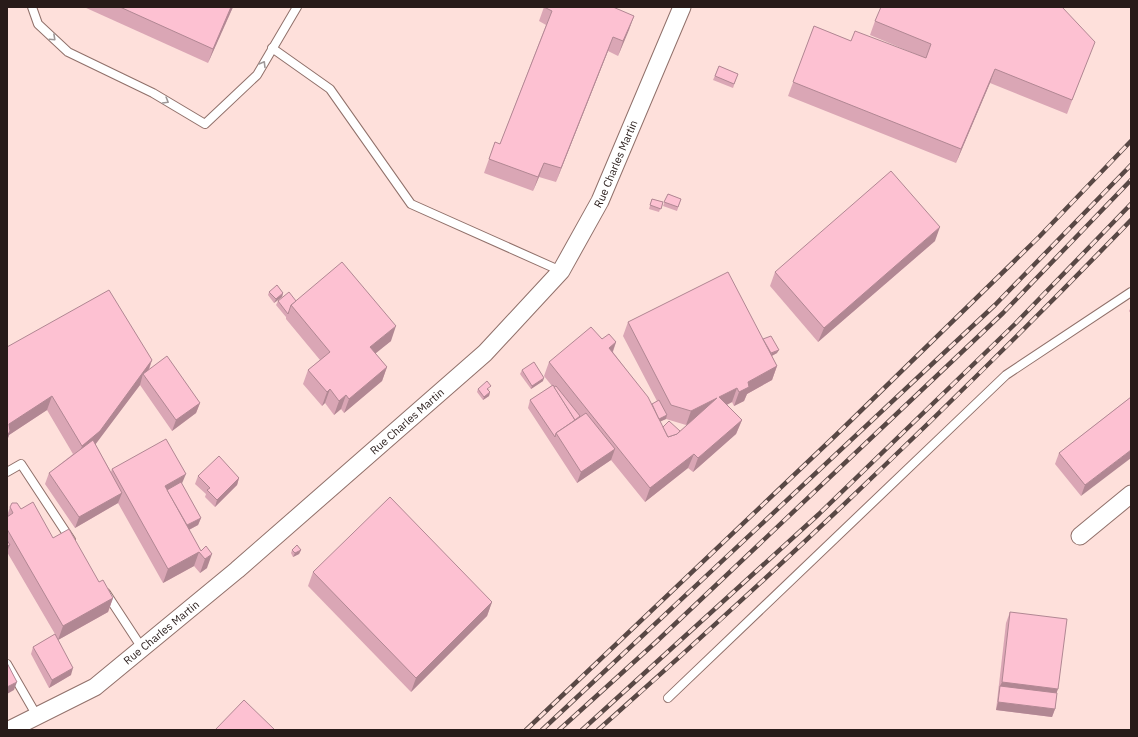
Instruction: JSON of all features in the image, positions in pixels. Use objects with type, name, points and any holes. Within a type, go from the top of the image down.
[{"type":"street","name":"Rue Charles Martin","points":[[9,730],[95,686],[237,570],[485,353],[561,271],[600,201],[682,7]]},
{"type":"street","points":[[1080,536],[1131,494]]},
{"type":"lane","points":[[32,7],[38,24],[68,52],[153,93],[205,124],[257,75],[297,7]]},
{"type":"lane","points":[[272,48],[330,89],[411,204],[512,251],[561,271]]},
{"type":"lane","points":[[668,698],[1006,375],[1131,292]]},
{"type":"lane","points":[[7,472],[20,464],[77,549]]},
{"type":"lane","points":[[103,588],[142,648]]},
{"type":"lane","points":[[7,664],[37,716]]},
{"type":"building","points":[[120,7],[231,7],[213,49]]},
{"type":"building","points":[[544,7],[613,7],[634,16],[623,41],[613,37],[561,168],[544,163],[538,177],[489,159],[495,142],[500,144],[552,11]]},
{"type":"building","points":[[881,7],[1062,7],[1095,42],[1072,100],[995,69],[961,149],[793,82],[814,26],[851,41],[855,31],[926,58],[931,44],[875,21]]},
{"type":"building","points":[[719,66],[738,74],[734,84],[715,76]]},
{"type":"building","points":[[891,171],[940,227],[824,328],[775,272]]},
{"type":"building","points":[[668,194],[681,199],[678,207],[664,202]]},
{"type":"building","points":[[652,199],[663,202],[661,209],[650,205]]},
{"type":"building","points":[[342,262],[396,326],[370,347],[387,367],[349,399],[346,395],[339,401],[330,389],[327,392],[308,370],[330,352],[291,305]]},
{"type":"building","points":[[728,272],[777,366],[748,382],[749,387],[739,392],[737,388],[719,397],[742,420],[698,458],[694,454],[650,488],[549,362],[591,327],[602,339],[609,334],[616,342],[609,348],[648,397],[668,437],[677,434],[717,398],[691,411],[671,405],[628,322]]},
{"type":"building","points":[[277,285],[283,293],[276,299],[269,292]]},
{"type":"building","points":[[109,290],[152,360],[100,431],[82,446],[52,396],[9,424],[10,431],[7,436],[7,347]]},
{"type":"building","points":[[289,292],[296,301],[291,305],[288,314],[278,301]]},
{"type":"building","points":[[771,336],[779,350],[771,353],[763,339]]},
{"type":"building","points":[[167,356],[200,403],[176,420],[143,374]]},
{"type":"building","points":[[534,362],[544,378],[532,386],[522,370]]},
{"type":"building","points":[[487,381],[491,386],[487,389],[490,392],[484,397],[478,389]]},
{"type":"building","points":[[553,385],[575,420],[556,433],[555,437],[530,400]]},
{"type":"building","points":[[556,386],[580,416],[575,420],[554,387]]},
{"type":"building","points":[[1131,397],[1131,450],[1085,485],[1059,453]]},
{"type":"building","points":[[659,400],[667,415],[659,419],[652,404]]},
{"type":"building","points":[[586,413],[615,449],[581,472],[556,433]]},
{"type":"building","points":[[669,421],[680,431],[677,434],[668,437],[663,427]]},
{"type":"building","points":[[166,439],[186,474],[165,486],[201,551],[206,546],[212,554],[205,559],[199,552],[168,569],[112,469]]},
{"type":"building","points":[[93,440],[122,493],[79,517],[49,473]]},
{"type":"building","points":[[219,456],[239,478],[217,500],[207,490],[210,488],[198,476]]},
{"type":"building","points":[[181,482],[201,518],[187,525],[167,490]]},
{"type":"building","points":[[390,497],[492,602],[416,678],[313,572]]},
{"type":"building","points":[[33,502],[53,538],[69,529],[99,582],[103,580],[113,598],[63,626],[7,529],[7,517],[13,513],[10,507],[12,503],[17,503],[21,509]]},
{"type":"building","points":[[297,545],[301,550],[295,553],[292,550]]},
{"type":"building","points":[[1010,612],[1067,619],[1058,689],[1002,682]]},
{"type":"building","points":[[55,634],[73,668],[52,680],[33,647]]},
{"type":"building","points":[[7,663],[17,682],[7,687]]},
{"type":"building","points":[[1000,686],[1057,693],[1055,709],[998,702]]},
{"type":"building","points":[[244,700],[275,730],[215,730]]},
{"type":"railway","points":[[526,730],[835,436],[1039,237],[1131,141]]},
{"type":"railway","points":[[542,730],[995,305],[1131,165]]},
{"type":"railway","points":[[559,730],[656,642],[1003,313],[1131,180]]},
{"type":"railway","points":[[582,730],[819,514],[1015,324],[1131,204]]},
{"type":"railway","points":[[598,730],[667,669],[802,544],[936,416],[1131,220]]}]
